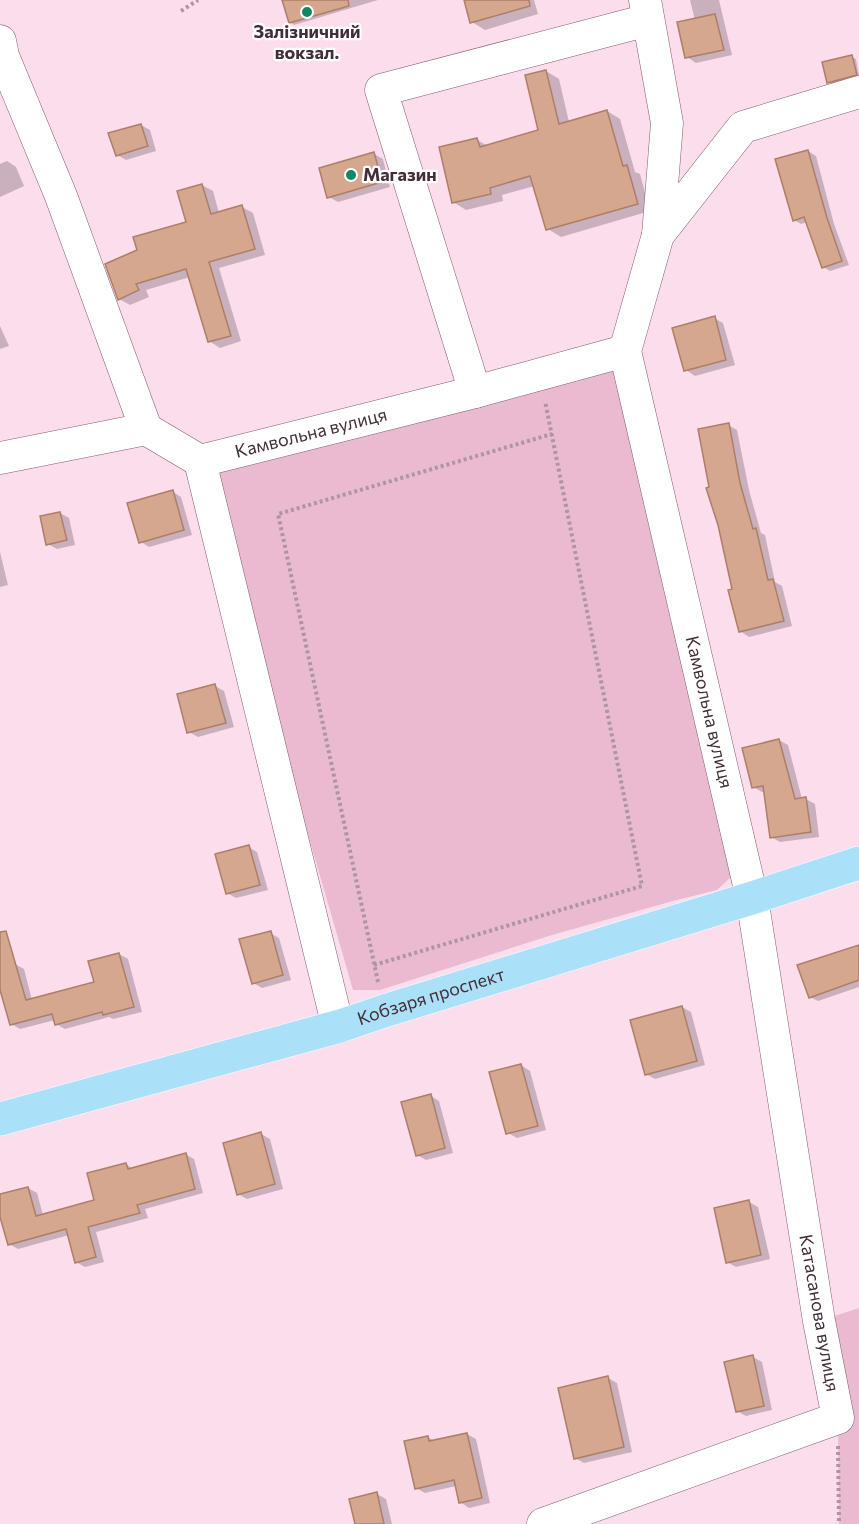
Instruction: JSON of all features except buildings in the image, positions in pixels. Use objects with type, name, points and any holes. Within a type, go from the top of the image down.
[{"type":"main road","name":"Кобзаря проспект","points":[[0,1119],[338,1027],[859,863]]},
{"type":"street","points":[[475,392],[381,90],[650,6],[667,123],[658,235]]},
{"type":"street","points":[[0,41],[3,56],[61,196],[146,429],[200,461],[338,1027]]},
{"type":"street","name":"Камвольна вулиця","points":[[752,898],[625,351],[658,235],[743,127],[859,92]]},
{"type":"street","name":"Камвольна вулиця","points":[[200,461],[475,392],[625,351]]},
{"type":"street","points":[[0,458],[146,429]]},
{"type":"street","name":"Катасанова вулиця","points":[[752,898],[819,1321],[838,1418]]},
{"type":"street","points":[[543,1524],[838,1418]]},
{"type":"path","points":[[181,11],[198,0]]},
{"type":"path","points":[[374,965],[642,886],[539,374]]},
{"type":"path","points":[[380,990],[278,514],[552,434]]},
{"type":"path","points":[[838,1418],[839,1524]]},
{"type":"shaded area","points":[[625,351],[732,876],[717,890],[552,935],[380,990],[353,990],[200,461]]},
{"type":"shaded area","points":[[859,1308],[859,1524],[839,1524],[838,1418],[819,1321]]},
{"type":"place","name":"Залізничний вокзал.","points":[[307,12]]},
{"type":"place","name":"Магазин","points":[[351,175]]}]
